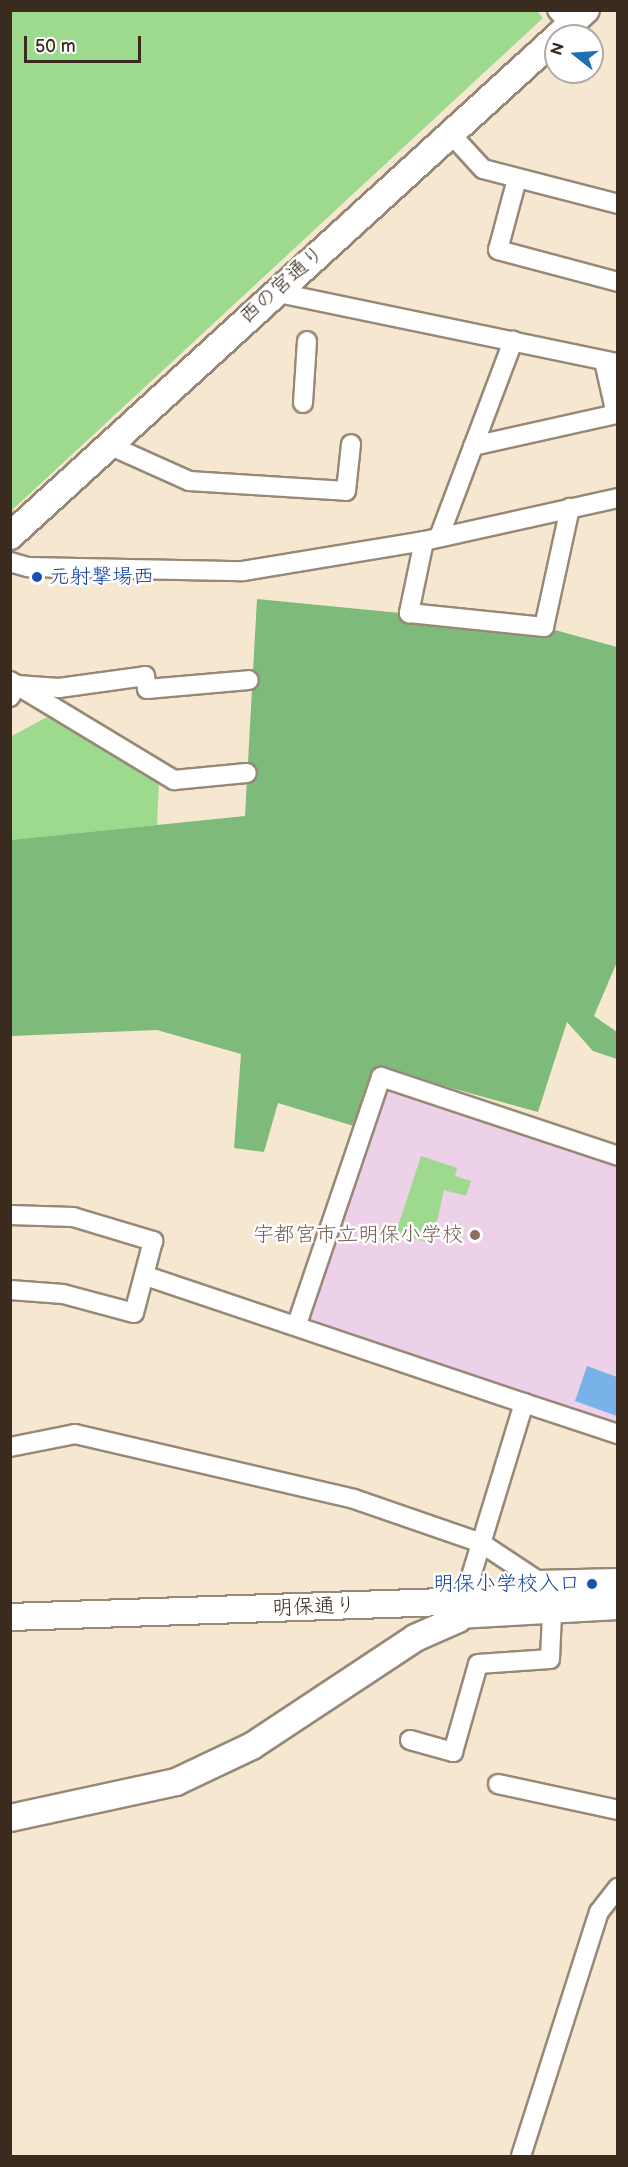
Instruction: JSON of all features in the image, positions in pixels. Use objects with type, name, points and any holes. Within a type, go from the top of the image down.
[{"type":"street","name":"西の宮通り","points":[[10,536],[450,133],[544,44]]},
{"type":"street","points":[[450,133],[483,169],[618,204]]},
{"type":"street","points":[[517,179],[498,250],[618,282]]},
{"type":"street","points":[[274,292],[611,362],[616,414],[473,446]]},
{"type":"street","points":[[303,403],[307,341]]},
{"type":"street","points":[[513,341],[473,446],[432,539],[409,613],[544,627],[570,508]]},
{"type":"street","points":[[109,445],[189,481],[346,491],[351,444]]},
{"type":"street","points":[[10,562],[28,567],[243,571],[432,539],[618,498]]},
{"type":"street","points":[[13,688],[59,688],[145,676],[147,689],[249,680]]},
{"type":"street","points":[[13,688],[174,780],[247,773]]},
{"type":"street","points":[[297,1324],[381,1077],[618,1156]]},
{"type":"street","points":[[10,1215],[72,1217],[153,1241],[146,1276],[134,1313],[63,1294],[10,1290]]},
{"type":"street","points":[[146,1276],[297,1324],[618,1434]]},
{"type":"street","points":[[460,1611],[524,1403]]},
{"type":"street","points":[[10,1447],[75,1434],[354,1499],[481,1543],[537,1580],[618,1578]]},
{"type":"street","name":"明保通り","points":[[10,1617],[460,1611],[618,1596]]},
{"type":"street","points":[[10,1818],[176,1782],[252,1746],[415,1638],[460,1611],[552,1613],[618,1610]]},
{"type":"street","points":[[410,1740],[453,1752],[478,1664],[550,1659],[552,1613]]},
{"type":"street","points":[[498,1784],[618,1810]]},
{"type":"street","points":[[521,2157],[598,1912],[618,1888]]},
{"type":"street","points":[[598,1912],[618,1912]]},
{"type":"shaded area","name":"宇都宮市立明保小学校","points":[[384,1085],[617,1156],[617,1428],[309,1323],[306,1314]]},
{"type":"green space","points":[[11,10],[536,10],[543,18],[11,511]]},
{"type":"green space","points":[[257,599],[544,627],[617,647],[617,962],[594,1016],[617,1032],[617,1059],[593,1051],[567,1022],[538,1112],[379,1068],[357,1127],[278,1103],[264,1152],[234,1148],[241,1054],[157,1030],[11,1036],[10,840],[245,816]]},
{"type":"green space","points":[[47,717],[159,782],[157,825],[11,840],[10,737]]},
{"type":"green space","points":[[421,1156],[457,1168],[455,1176],[471,1181],[466,1196],[444,1190],[432,1244],[396,1232]]},
{"type":"water","points":[[587,1366],[617,1377],[617,1416],[575,1401]]},
{"type":"place","name":"元射撃場西","points":[[37,577]]},
{"type":"place","name":"宇都宮市立明保小学校","points":[[475,1235]]},
{"type":"place","name":"明保小学校入口","points":[[592,1584]]}]
